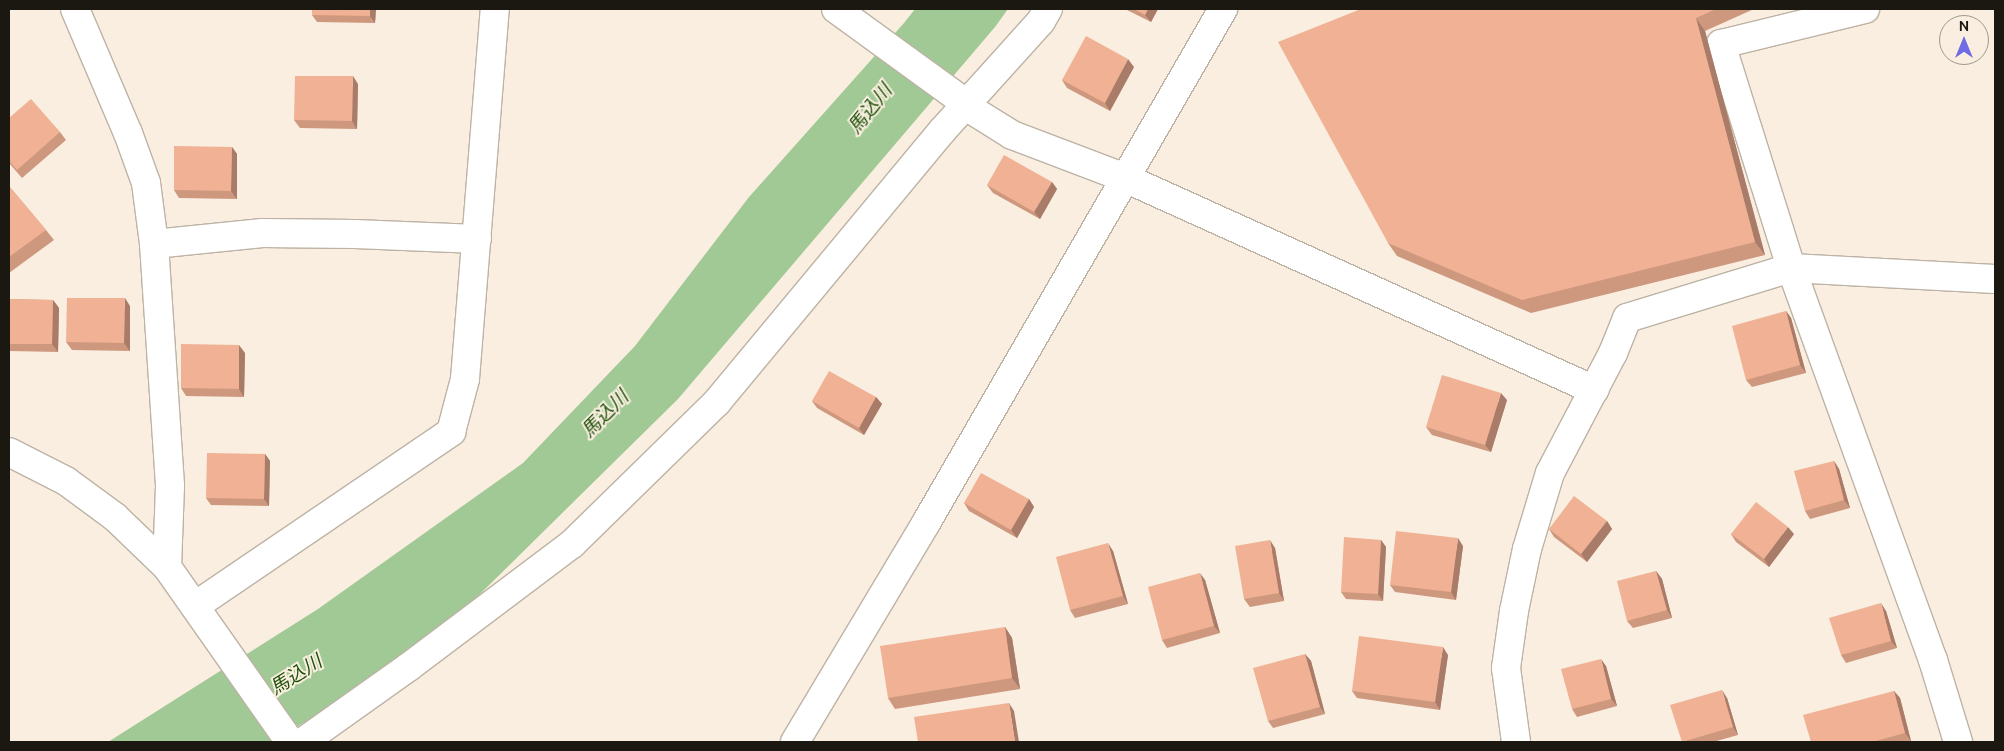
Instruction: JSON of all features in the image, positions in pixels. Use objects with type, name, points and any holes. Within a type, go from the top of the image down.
[{"type":"street","points":[[75,9],[128,133],[146,183],[154,244],[170,486],[167,567]]},
{"type":"street","points":[[197,609],[451,432],[466,379],[495,9]]},
{"type":"street","points":[[836,9],[962,102],[1012,134],[1125,178],[1594,390]]},
{"type":"street","points":[[303,742],[410,666],[572,544],[717,402],[962,102],[1041,21],[1048,9]]},
{"type":"street","points":[[795,742],[926,523],[1223,9]]},
{"type":"street","points":[[1865,9],[1721,44],[1792,268],[1933,660],[1958,742]]},
{"type":"street","points":[[154,244],[262,233],[355,234],[477,239]]},
{"type":"street","points":[[1516,742],[1506,668],[1527,549],[1550,473],[1613,353],[1626,318],[1792,268],[1995,279]]},
{"type":"street","points":[[9,452],[66,481],[116,517],[167,567],[290,742]]},
{"type":"water","name":"馬込川","points":[[915,9],[1008,9],[995,27],[678,399],[418,655],[271,742],[108,742],[318,609],[523,463],[635,346],[749,197]]},
{"type":"building","points":[[312,9],[370,9],[370,16],[312,15]]},
{"type":"building","points":[[1134,9],[1148,9],[1145,15]]},
{"type":"building","points":[[1361,9],[1716,9],[1696,18],[1755,242],[1522,300],[1388,243],[1278,42]]},
{"type":"building","points":[[1086,36],[1128,59],[1105,103],[1062,80]]},
{"type":"building","points":[[295,76],[353,76],[352,121],[294,120]]},
{"type":"building","points":[[31,99],[60,132],[17,170],[9,161],[9,118]]},
{"type":"building","points":[[174,146],[232,147],[231,191],[174,190]]},
{"type":"building","points":[[1004,155],[1052,182],[1034,212],[987,185]]},
{"type":"building","points":[[9,186],[46,230],[9,257]]},
{"type":"building","points":[[67,298],[125,298],[124,343],[66,342]]},
{"type":"building","points":[[9,299],[53,300],[52,344],[9,344]]},
{"type":"building","points":[[1786,311],[1800,365],[1746,380],[1732,326]]},
{"type":"building","points":[[181,344],[239,345],[239,389],[181,388]]},
{"type":"building","points":[[829,371],[876,397],[859,428],[812,401]]},
{"type":"building","points":[[1442,375],[1501,393],[1485,445],[1426,427]]},
{"type":"building","points":[[207,453],[265,454],[264,499],[206,498]]},
{"type":"building","points":[[1834,461],[1844,500],[1805,511],[1794,471]]},
{"type":"building","points":[[981,473],[1029,499],[1011,530],[964,503]]},
{"type":"building","points":[[1574,496],[1607,521],[1581,554],[1549,529]]},
{"type":"building","points":[[1756,502],[1788,527],[1764,559],[1731,534]]},
{"type":"building","points":[[1396,531],[1458,538],[1451,592],[1390,585]]},
{"type":"building","points":[[1344,537],[1381,540],[1378,594],[1341,592]]},
{"type":"building","points":[[1270,540],[1279,593],[1244,599],[1235,546]]},
{"type":"building","points":[[1108,543],[1123,596],[1070,610],[1056,557]]},
{"type":"building","points":[[1656,571],[1667,610],[1627,621],[1617,581]]},
{"type":"building","points":[[1200,573],[1214,626],[1162,640],[1148,587]]},
{"type":"building","points":[[1881,603],[1891,641],[1841,655],[1829,618]]},
{"type":"building","points":[[1005,627],[1012,678],[888,698],[880,646]]},
{"type":"building","points":[[1359,636],[1443,647],[1435,702],[1352,691]]},
{"type":"building","points":[[1305,654],[1320,707],[1268,721],[1253,668]]},
{"type":"building","points":[[1601,659],[1611,699],[1572,709],[1561,669]]},
{"type":"building","points":[[1722,690],[1733,727],[1682,742],[1670,705]]},
{"type":"building","points":[[1894,691],[1905,733],[1872,742],[1811,742],[1803,715]]},
{"type":"building","points":[[1009,703],[1015,742],[918,742],[914,717]]}]
